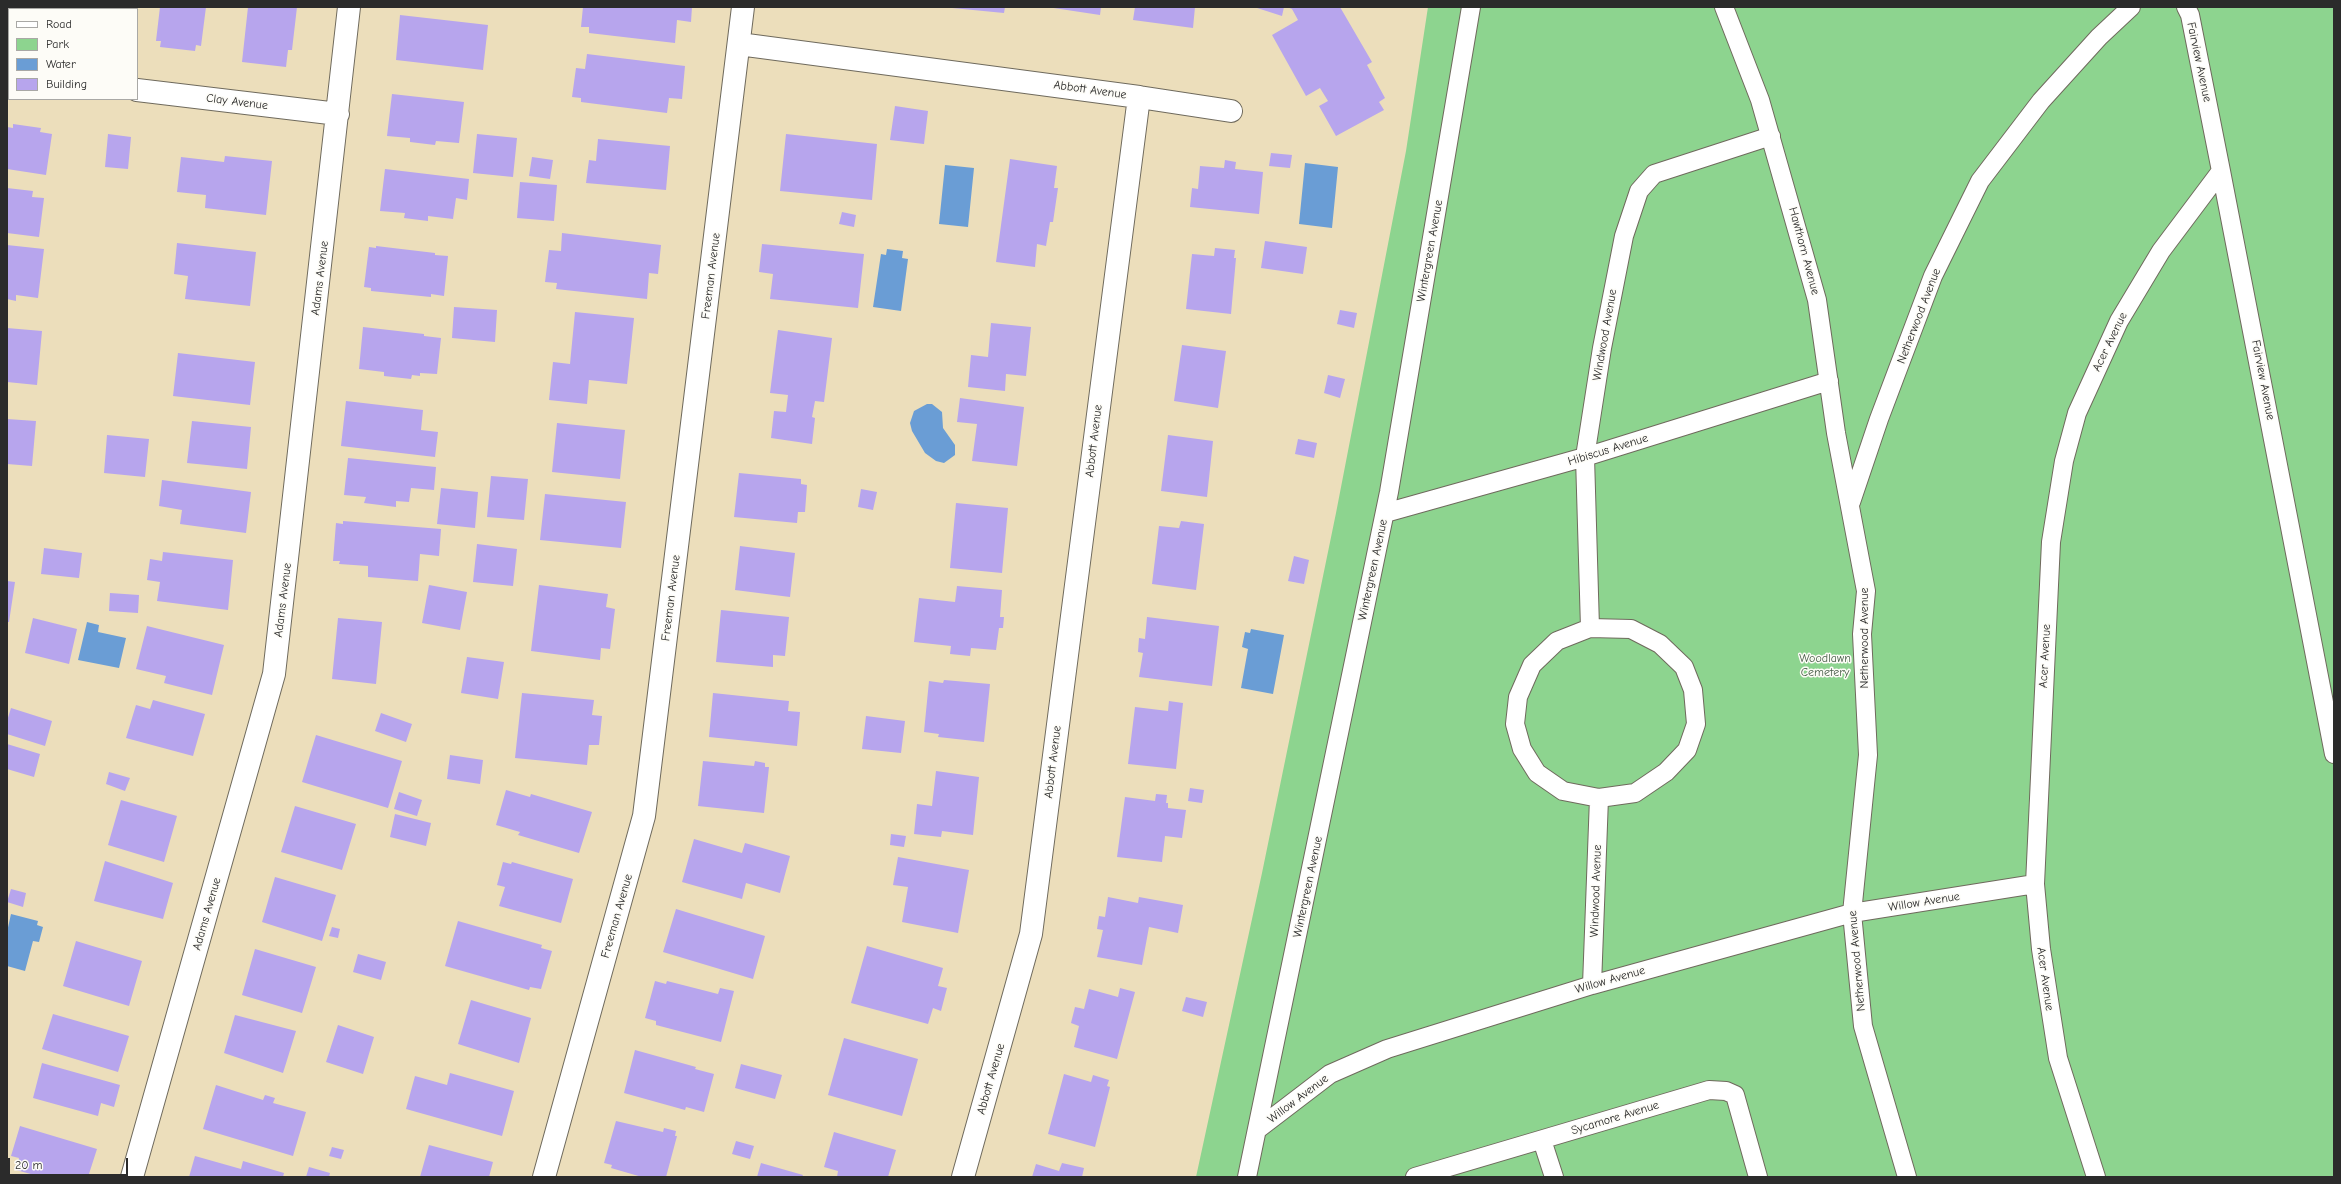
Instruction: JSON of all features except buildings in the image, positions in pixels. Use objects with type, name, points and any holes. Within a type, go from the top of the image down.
[{"type":"street","name":"Adams Avenue","points":[[132,1177],[274,674],[349,7]]},
{"type":"street","name":"Freeman Avenue","points":[[544,1177],[644,816],[743,7]]},
{"type":"street","name":"Abbott Avenue","points":[[739,44],[1139,97],[1031,934],[963,1177]]},
{"type":"street","name":"Clay Avenue","points":[[138,90],[338,114]]},
{"type":"street","points":[[1139,97],[1231,111]]},
{"type":"lane","name":"Wintergreen Avenue","points":[[1258,1129],[1385,513],[1471,7]]},
{"type":"lane","name":"Hawthorn Avenue","points":[[1724,7],[1760,100],[1817,300],[1836,433],[1850,502]]},
{"type":"lane","name":"Netherwood Avenue","points":[[1907,1177],[1863,1026],[1852,913],[1868,755],[1862,634],[1866,591],[1850,502],[1879,419],[1933,276],[1980,181],[2041,101],[2100,37],[2131,7]]},
{"type":"lane","name":"Fairview Avenue","points":[[2186,7],[2190,15],[2221,170],[2334,754]]},
{"type":"lane","name":"Windwood Avenue","points":[[1590,628],[1585,457],[1602,348],[1623,244],[1640,191],[1654,174],[1771,136]]},
{"type":"lane","name":"Acer Avenue","points":[[2096,1177],[2058,1058],[2041,949],[2035,884],[2042,705],[2051,542],[2064,461],[2077,413],[2119,321],[2161,251],[2221,170]]},
{"type":"lane","name":"Hibiscus Avenue","points":[[1385,513],[1585,457],[1829,381]]},
{"type":"lane","points":[[1590,628],[1631,629],[1660,644],[1684,667],[1693,690],[1696,724],[1687,750],[1666,772],[1635,793],[1599,798],[1563,791],[1537,773],[1522,749],[1514,724],[1518,697],[1532,665],[1557,640],[1590,628]]},
{"type":"lane","name":"Windwood Avenue","points":[[1592,985],[1599,798]]},
{"type":"lane","name":"Willow Avenue","points":[[1247,1177],[1258,1129],[1330,1074],[1387,1049],[1592,985],[1852,913],[2035,884]]},
{"type":"lane","name":"Sycamore Avenue","points":[[1415,1177],[1709,1090],[1726,1091],[1735,1096],[1758,1177]]},
{"type":"lane","points":[[1542,1140],[1554,1177]]},
{"type":"green space","name":"Woodlawn Cemetery","points":[[1428,7],[2334,7],[2334,1177],[1196,1177],[1262,873],[1336,513],[1406,151]]},
{"type":"water","points":[[1305,163],[1338,167],[1332,228],[1299,224]]},
{"type":"water","points":[[945,165],[974,168],[968,227],[939,224]]},
{"type":"water","points":[[887,249],[903,251],[902,258],[908,259],[901,311],[873,307],[881,254],[886,255]]},
{"type":"water","points":[[927,404],[932,404],[942,412],[943,428],[955,445],[955,455],[944,463],[936,461],[925,453],[912,431],[910,423],[914,411]]},
{"type":"water","points":[[87,622],[99,625],[98,632],[126,638],[119,668],[78,660]]},
{"type":"water","points":[[1251,629],[1284,635],[1273,694],[1241,688],[1248,649],[1242,647],[1245,632],[1250,633]]},
{"type":"water","points":[[11,914],[38,921],[37,925],[43,927],[39,942],[33,941],[25,971],[7,966],[7,932]]}]
